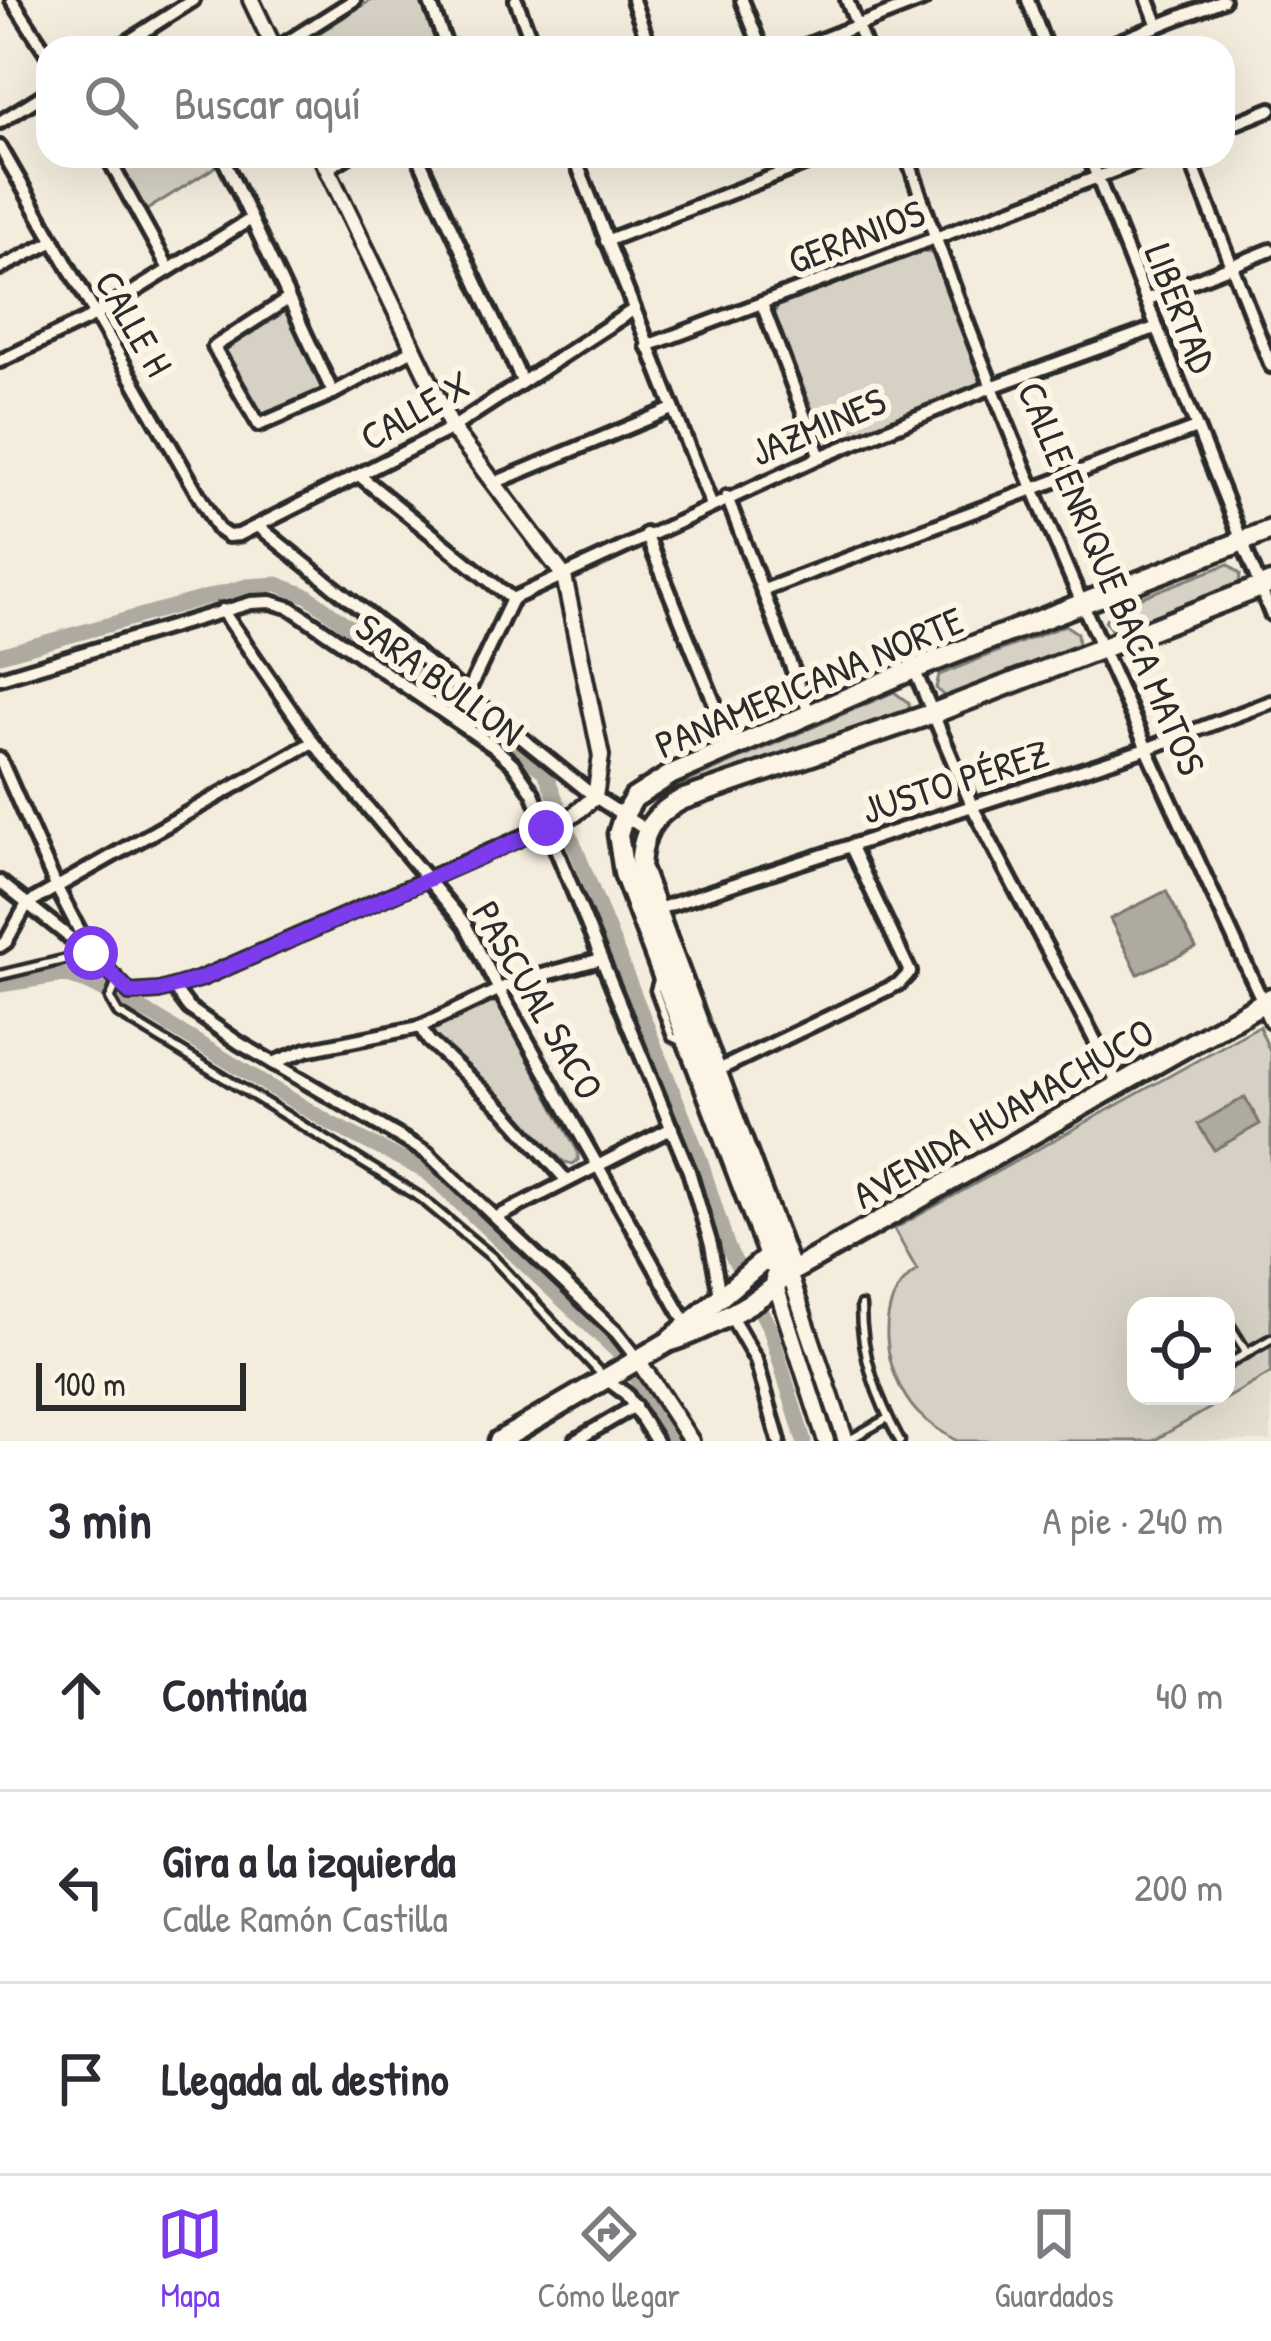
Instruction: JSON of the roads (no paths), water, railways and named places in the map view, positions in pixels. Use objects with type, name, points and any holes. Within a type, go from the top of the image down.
[{"type":"main road","name":"PANAMERICANA NORTE","points":[[624,815],[634,798],[649,787],[914,669],[1271,530]]},
{"type":"main road","name":"PANAMERICANA NORTE","points":[[646,830],[659,812],[682,800],[934,713],[1265,586]]},
{"type":"main road","points":[[499,1441],[668,1342],[692,1335],[764,1264],[767,1251],[711,1074],[691,1044],[624,873],[618,834],[624,815]]},
{"type":"main road","points":[[646,830],[640,867],[778,1282]]},
{"type":"main road","name":"AVENIDA HUAMACHUCO","points":[[731,1300],[778,1282],[1118,1084],[1268,1007]]},
{"type":"main road","points":[[764,1264],[778,1282]]},
{"type":"main road","points":[[668,1342],[686,1323],[731,1300]]},
{"type":"street","points":[[12,0],[36,37]]},
{"type":"street","points":[[137,36],[193,0]]},
{"type":"street","points":[[251,0],[270,36]]},
{"type":"street","points":[[296,36],[354,0]]},
{"type":"street","points":[[429,0],[442,36]]},
{"type":"street","points":[[515,0],[529,36]]},
{"type":"street","points":[[632,0],[646,36]]},
{"type":"street","points":[[742,0],[756,36]]},
{"type":"street","points":[[847,0],[861,36]]},
{"type":"street","points":[[831,36],[923,0]]},
{"type":"street","points":[[1028,0],[1042,36]]},
{"type":"street","points":[[1148,0],[1158,26]]},
{"type":"street","points":[[1133,36],[1223,0]]},
{"type":"street","points":[[0,122],[36,100]]},
{"type":"street","points":[[1235,124],[1270,114]]},
{"type":"street","name":"CALLE H","points":[[0,147],[218,529]]},
{"type":"street","points":[[114,168],[170,269]]},
{"type":"street","points":[[227,168],[333,393]]},
{"type":"street","points":[[0,759],[91,953],[114,990],[130,993],[200,979],[550,826],[575,814],[595,796],[601,740],[564,577],[452,428],[326,168]]},
{"type":"street","points":[[424,168],[522,381]]},
{"type":"street","points":[[579,168],[711,504]]},
{"type":"street","points":[[606,241],[794,168]]},
{"type":"street","name":"CALLE ENRIQUE BACA MATOS","points":[[911,168],[1099,648],[1268,1007]]},
{"type":"street","name":"LIBERTAD","points":[[1094,168],[1240,542],[1265,586],[1271,614]]},
{"type":"street","name":"GERANIOS","points":[[646,346],[1123,168]]},
{"type":"street","points":[[1194,168],[1271,366]]},
{"type":"street","points":[[0,361],[94,316],[250,219]]},
{"type":"street","points":[[0,268],[54,241]]},
{"type":"street","points":[[1146,300],[1271,250]]},
{"type":"street","points":[[289,299],[214,347],[256,424],[262,426],[333,393],[411,351]]},
{"type":"street","points":[[762,304],[820,457]]},
{"type":"street","name":"CALLE X","points":[[218,529],[234,536],[258,526],[452,428],[633,310]]},
{"type":"street","name":"JAZMINES","points":[[512,599],[820,457],[994,386],[1155,328]]},
{"type":"street","points":[[494,484],[672,409]]},
{"type":"street","points":[[764,590],[1196,428]]},
{"type":"street","points":[[360,476],[512,599],[467,694]]},
{"type":"street","points":[[727,497],[810,715]]},
{"type":"street","points":[[258,526],[595,796],[646,830]]},
{"type":"street","points":[[646,534],[733,749]]},
{"type":"street","name":"SARA BULLON","points":[[0,678],[260,602],[291,608],[512,764],[550,826],[672,1127],[756,1360],[779,1441]]},
{"type":"street","name":"PASCUAL SACO","points":[[222,610],[314,742],[465,924],[686,1323]]},
{"type":"street","points":[[914,669],[973,808],[1118,1084]]},
{"type":"street","name":"JUSTO PÉREZ","points":[[655,910],[973,808],[1271,703]]},
{"type":"street","points":[[0,946],[27,904],[314,742]]},
{"type":"street","points":[[711,1074],[900,983],[910,972],[851,847]]},
{"type":"street","points":[[0,882],[91,953]]},
{"type":"street","points":[[273,1064],[307,1050],[420,1027],[513,982],[601,959]]},
{"type":"street","points":[[173,987],[190,1008],[273,1064],[405,1137],[445,1167],[616,1332],[626,1394],[656,1441]]},
{"type":"street","points":[[420,1027],[429,1041],[536,1142],[567,1181]]},
{"type":"street","points":[[497,1217],[672,1127]]},
{"type":"street","points":[[778,1282],[826,1441]]},
{"type":"street","points":[[778,1282],[846,1441]]},
{"type":"street","points":[[623,1369],[692,1441]]},
{"type":"street","points":[[574,1441],[634,1406]]},
{"type":"lane","points":[[0,975],[91,953]]},
{"type":"lane","points":[[114,990],[118,1012],[433,1206],[623,1369]]},
{"type":"lane","points":[[861,1306],[861,1334],[874,1389],[900,1441]]},
{"type":"lane","points":[[1235,1334],[1247,1353]]},
{"type":"lane","points":[[1235,1360],[1271,1339]]},
{"type":"lane","points":[[846,1441],[888,1418]]},
{"type":"waterway","points":[[0,655],[247,586],[277,584],[308,596],[545,772],[700,1159],[728,1248],[770,1329],[804,1441]]},
{"type":"waterway","points":[[0,985],[64,975],[87,982],[154,1016],[330,1123],[427,1172],[620,1354],[676,1441]]}]
